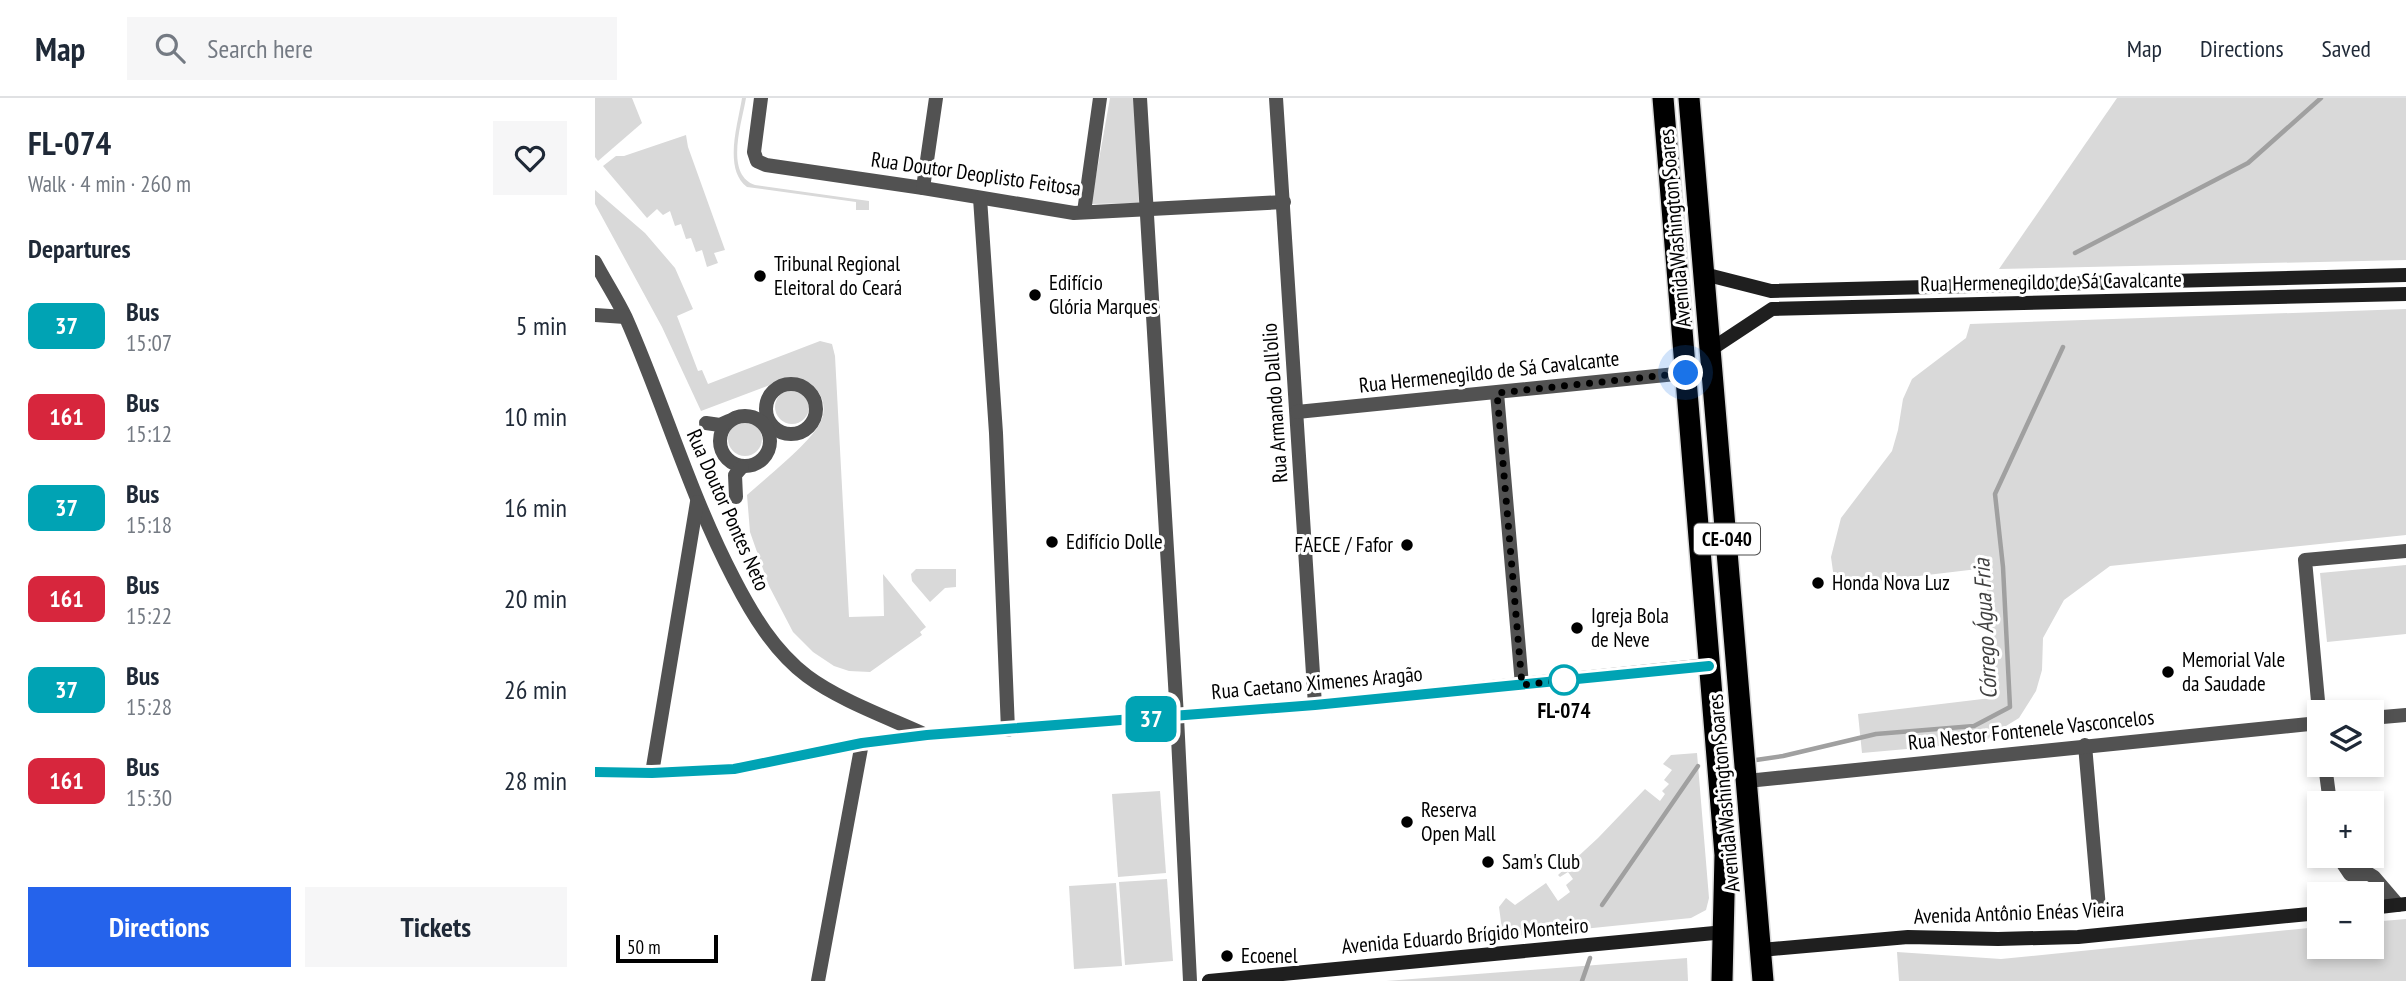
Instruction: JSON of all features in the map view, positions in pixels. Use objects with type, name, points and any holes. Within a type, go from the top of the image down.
[{"type":"highway","name":"Avenida Washington Soares","points":[[1663,98],[1724,855],[1722,981]]},
{"type":"highway","name":"Avenida Washington Soares","points":[[1689,98],[1763,981]]},
{"type":"street","name":"Rua Doutor Deoplisto Feitosa","points":[[761,98],[754,152],[757,161],[766,165],[1074,213],[1284,202]]},
{"type":"street","points":[[923,188],[936,98]]},
{"type":"street","points":[[1084,212],[1100,98]]},
{"type":"street","points":[[1140,98],[1190,981]]},
{"type":"street","name":"Rua Armando Dall'olio","points":[[1276,98],[1315,705]]},
{"type":"street","points":[[980,198],[996,433],[1008,730]]},
{"type":"street","name":"Rua Doutor Pontes Neto","points":[[595,262],[625,317],[697,502],[748,607],[786,656],[805,675],[823,687],[927,735]]},
{"type":"street","name":"Rua Hermenegildo de Sá Cavalcante","points":[[1704,274],[1771,290],[2406,275]]},
{"type":"street","points":[[1710,350],[1772,309],[1771,290]]},
{"type":"street","name":"Rua Hermenegildo de Sá Cavalcante","points":[[1772,309],[2406,294]]},
{"type":"street","points":[[595,315],[625,317]]},
{"type":"street","name":"Rua Hermenegildo de Sá Cavalcante","points":[[1297,412],[1686,373]]},
{"type":"street","points":[[706,423],[720,425],[733,419],[775,389],[790,383],[799,384],[812,394],[816,401],[815,417],[805,430],[797,433],[759,463],[743,467],[735,475],[736,497]]},
{"type":"street","points":[[1497,393],[1522,685]]},
{"type":"street","points":[[769,395],[766,411],[773,427],[780,432],[797,433]]},
{"type":"street","points":[[743,467],[734,464],[722,452],[720,436],[733,419],[753,417],[766,426],[771,442],[765,457]]},
{"type":"street","points":[[652,773],[697,502]]},
{"type":"street","points":[[2318,700],[2305,560],[2406,551]]},
{"type":"street","name":"Rua Caetano Ximenes Aragão","points":[[595,772],[652,773],[734,769],[862,743],[927,735],[1315,705],[1709,666]]},
{"type":"street","points":[[2384,717],[2406,715]]},
{"type":"street","name":"Rua Nestor Fontenele Vasconcelos","points":[[1747,781],[2307,724]]},
{"type":"street","points":[[818,981],[862,743]]},
{"type":"street","points":[[2085,745],[2099,908]]},
{"type":"street","points":[[2346,868],[2350,874],[2369,874],[2374,877],[2402,905]]},
{"type":"street","points":[[2384,907],[2402,905]]},
{"type":"street","name":"Avenida Antônio Enéas Vieira","points":[[1761,950],[1908,937],[2078,937],[2307,914]]},
{"type":"street","name":"Avenida Eduardo Brígido Monteiro","points":[[1209,981],[1724,933]]},
{"type":"shaded area","points":[[595,98],[632,98],[642,123],[598,161],[595,157]]},
{"type":"shaded area","points":[[742,98],[746,98],[737,159],[746,179],[755,185],[869,201],[869,210],[856,210],[856,202],[747,187],[740,179],[734,158],[735,133]]},
{"type":"shaded area","points":[[1110,98],[1135,98],[1139,203],[1091,204]]},
{"type":"shaded area","points":[[2117,98],[2406,98],[2406,260],[1999,269]]},
{"type":"shaded area","points":[[686,135],[725,250],[714,253],[718,263],[707,267],[702,250],[696,252],[691,238],[686,239],[681,224],[675,226],[670,211],[663,215],[657,209],[647,218],[603,166],[616,156],[624,156]]},
{"type":"shaded area","points":[[595,190],[645,233],[675,268],[693,309],[677,316],[698,371],[702,370],[708,384],[820,341],[832,344],[835,356],[849,617],[884,616],[883,574],[926,627],[920,632],[922,635],[870,672],[849,671],[834,666],[813,652],[793,632],[769,586],[750,532],[747,495],[815,431],[823,412],[819,393],[805,381],[786,379],[701,411],[662,327],[595,204]]},
{"type":"shaded area","points":[[2406,309],[2406,535],[2110,566],[2064,600],[2043,638],[2042,670],[2036,691],[2019,718],[1985,742],[1862,753],[1858,714],[1991,698],[1986,568],[1835,586],[1831,557],[1841,518],[1892,451],[1903,399],[1912,379],[1966,338],[1970,324]]},
{"type":"shaded area","points":[[792,390],[804,395],[809,407],[804,419],[792,424],[780,419],[775,407],[780,395]]},
{"type":"shaded area","points":[[745,422],[757,427],[762,439],[757,451],[745,456],[733,451],[728,439],[733,427]]},
{"type":"shaded area","points":[[2406,565],[2406,634],[2327,642],[2320,573]]},
{"type":"shaded area","points":[[916,569],[956,569],[956,587],[945,588],[930,602],[912,581],[911,574]]},
{"type":"shaded area","points":[[1697,753],[1709,898],[1706,910],[1691,918],[1503,937],[1499,907],[1506,898],[1515,905],[1546,883],[1558,901],[1570,892],[1566,885],[1573,879],[1568,872],[1560,877],[1558,875],[1645,789],[1660,801],[1665,794],[1662,791],[1669,784],[1664,780],[1672,770],[1663,764],[1671,755]]},
{"type":"shaded area","points":[[1160,791],[1166,873],[1118,877],[1112,794]]},
{"type":"shaded area","points":[[1167,879],[1173,961],[1125,965],[1119,882]]},
{"type":"shaded area","points":[[1116,883],[1122,966],[1074,969],[1069,886]]},
{"type":"shaded area","points":[[2406,919],[2406,981],[1899,981],[1897,952],[2001,959],[2307,928],[2307,959],[2384,959],[2384,921]]},
{"type":"shaded area","points":[[1687,958],[1688,981],[1386,981]]},
{"type":"waterway","name":"Córrego Água Fria","points":[[2075,253],[2248,163],[2321,98]]},
{"type":"waterway","name":"Córrego Água Fria","points":[[1756,760],[1876,734],[1974,726],[2010,707],[2003,567],[1995,494],[2063,347]]},
{"type":"waterway","name":"Córrego Água Fria","points":[[1602,905],[1698,766]]},
{"type":"waterway","name":"Córrego Água Fria","points":[[1582,981],[1590,958]]},
{"type":"bus line","name":"37","points":[[595,772],[652,773],[734,769],[862,743],[927,735],[1315,705],[1709,666]]},
{"type":"place","name":"Tribunal Regional Eleitoral do Ceará","points":[[760,276]]},
{"type":"place","name":"Edifício Glória Marques","points":[[1035,295]]},
{"type":"place","name":"Edifício Dolle","points":[[1052,542]]},
{"type":"place","name":"FAECE / Fafor","points":[[1407,545]]},
{"type":"place","name":"Honda Nova Luz","points":[[1818,583]]},
{"type":"place","name":"Igreja Bola de Neve","points":[[1577,628]]},
{"type":"place","name":"Memorial Vale da Saudade","points":[[2168,672]]},
{"type":"place","name":"FL-074","points":[[1564,680]]},
{"type":"place","name":"Reserva Open Mall","points":[[1407,822]]},
{"type":"place","name":"Sam's Club","points":[[1488,862]]},
{"type":"place","name":"Ecoenel","points":[[1227,956]]},
{"type":"route","points":[[1564,680],[1522,685],[1497,393],[1686,373]]}]
